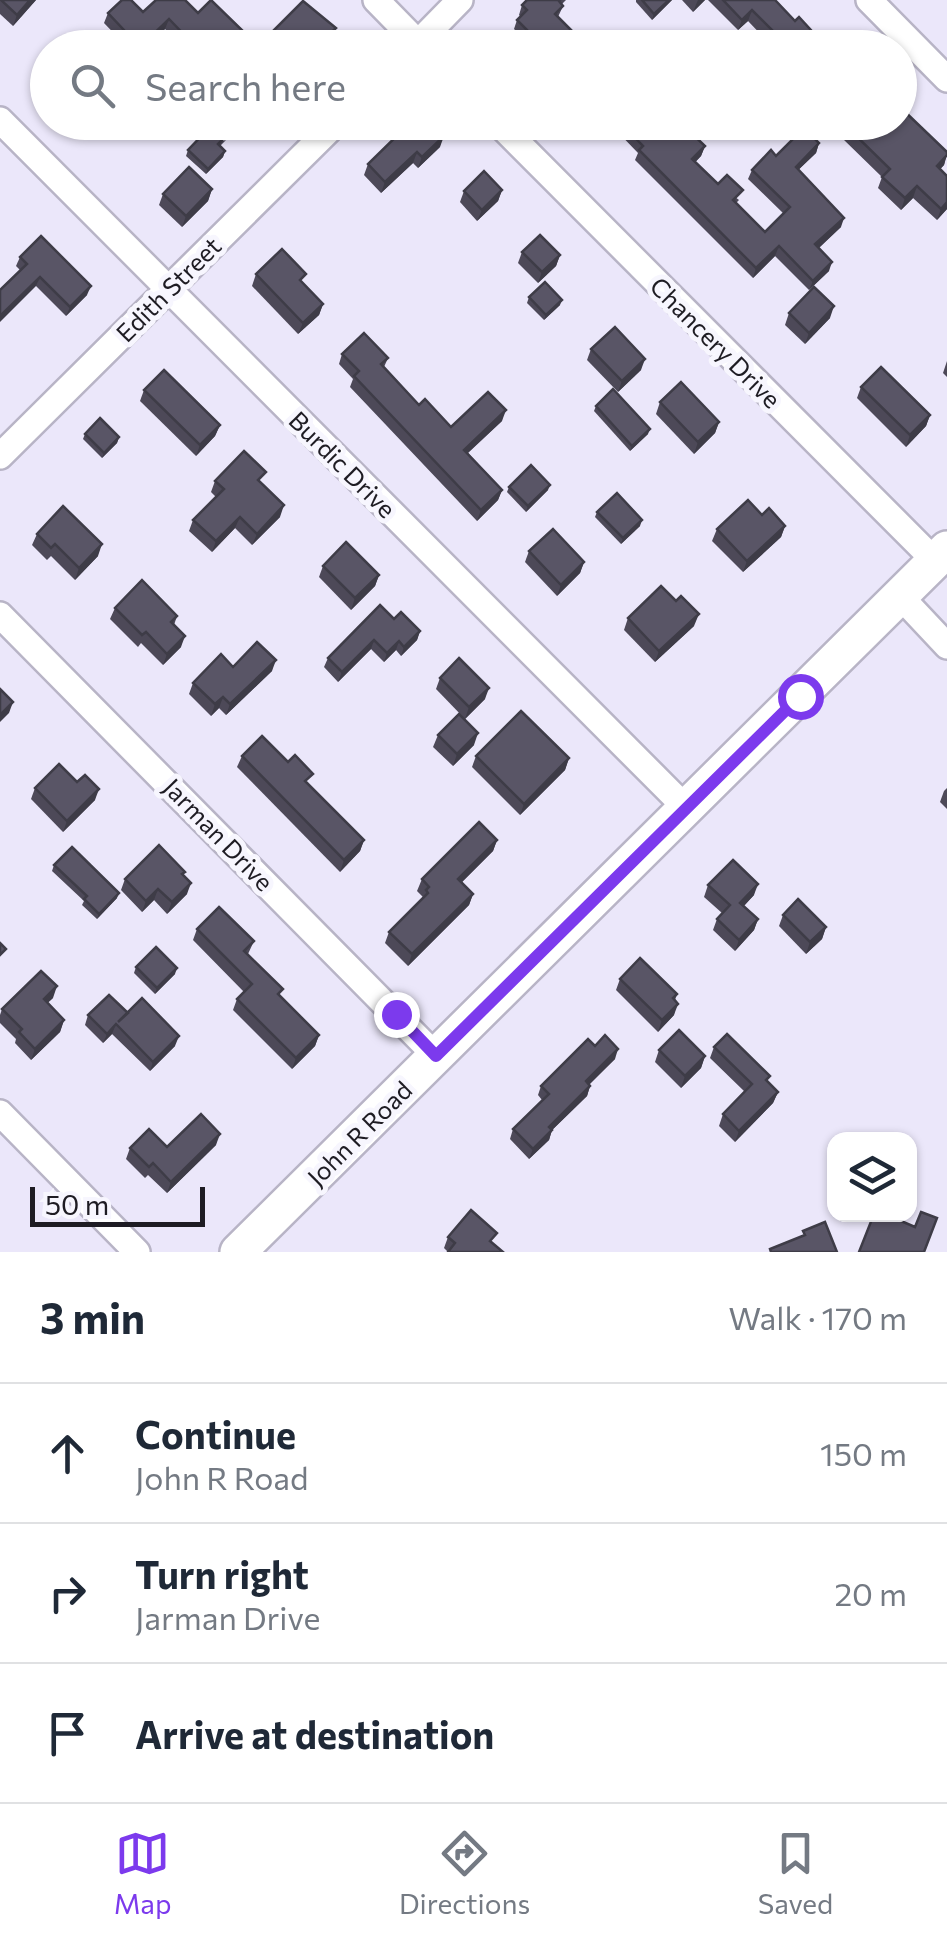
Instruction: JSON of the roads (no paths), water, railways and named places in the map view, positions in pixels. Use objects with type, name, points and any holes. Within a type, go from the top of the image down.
[{"type":"main road","name":"John R Road","points":[[238,1252],[941,555]]},
{"type":"street","points":[[376,0],[403,30]]},
{"type":"street","points":[[433,30],[460,0]]},
{"type":"street","points":[[869,0],[899,30]]},
{"type":"street","points":[[917,49],[947,79]]},
{"type":"street","name":"Burdic Drive","points":[[0,120],[686,808]]},
{"type":"street","name":"Edith Street","points":[[0,456],[319,140]]},
{"type":"street","name":"Chancery Drive","points":[[516,140],[941,555]]},
{"type":"street","points":[[900,596],[947,646]]},
{"type":"street","name":"Jarman Drive","points":[[0,614],[436,1056]]},
{"type":"street","points":[[0,1113],[137,1252]]}]
